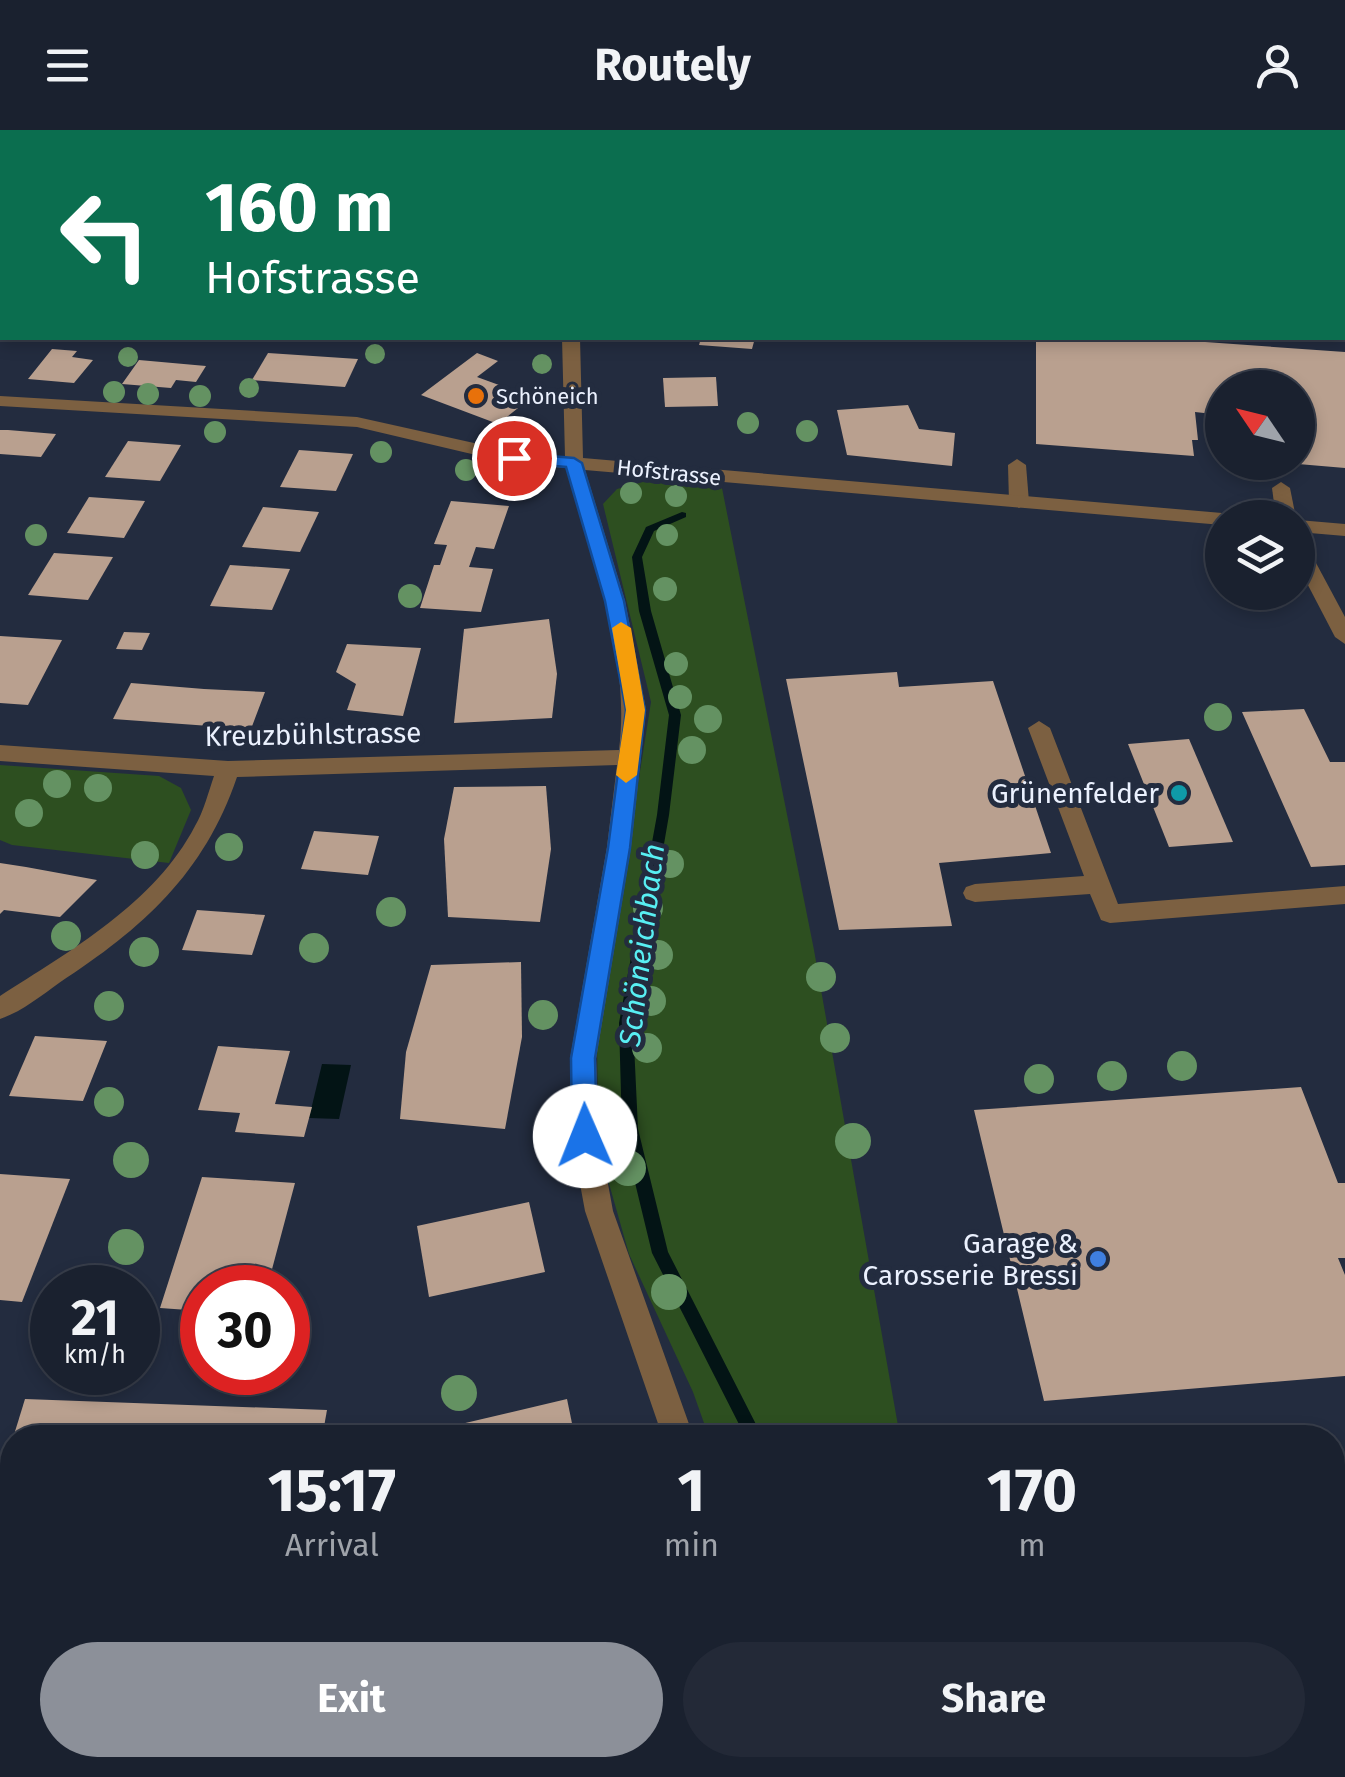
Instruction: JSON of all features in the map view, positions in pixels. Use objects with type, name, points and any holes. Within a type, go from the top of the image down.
[{"type":"street","points":[[571,340],[574,463],[629,664],[636,710],[619,848],[583,1058],[585,1136],[598,1211],[674,1425]]},
{"type":"street","name":"Hofstrasse","points":[[0,401],[357,422],[514,458],[1205,518]]},
{"type":"street","points":[[1017,466],[1019,502]]},
{"type":"street","points":[[1281,488],[1283,500]]},
{"type":"street","points":[[1315,527],[1345,530]]},
{"type":"street","points":[[1315,581],[1345,638]]},
{"type":"street","points":[[1039,728],[1110,914],[1345,895]]},
{"type":"street","name":"Kreuzbühlstrasse","points":[[0,753],[228,769],[628,757]]},
{"type":"street","points":[[0,1010],[77,960],[153,896],[203,834],[228,769]]},
{"type":"street","points":[[975,893],[1099,884]]},
{"type":"green space","points":[[643,482],[722,488],[814,950],[898,1425],[705,1425],[629,1254],[606,1173],[598,1107],[597,1043],[651,702],[603,504],[617,489]]},
{"type":"green space","points":[[0,765],[159,776],[181,788],[191,810],[169,863],[12,845],[0,840]]},
{"type":"shaded area","points":[[322,1064],[351,1065],[339,1119],[309,1118]]},
{"type":"building","points":[[700,340],[754,340],[752,349],[699,345]]},
{"type":"building","points":[[1036,340],[1177,340],[1345,352],[1345,468],[1315,465],[1315,370],[1205,370],[1205,413],[1195,412],[1198,440],[1192,440],[1194,456],[1036,444]]},
{"type":"building","points":[[52,349],[77,351],[72,357],[93,360],[74,383],[28,379]]},
{"type":"building","points":[[268,353],[358,359],[345,387],[252,380]]},
{"type":"building","name":"Schöneich","points":[[477,353],[498,361],[477,377],[532,397],[498,424],[421,395]]},
{"type":"building","points":[[139,360],[206,366],[196,382],[176,380],[171,388],[122,384]]},
{"type":"building","points":[[716,377],[718,406],[665,407],[663,378]]},
{"type":"building","points":[[908,405],[919,429],[955,433],[952,466],[847,455],[837,410]]},
{"type":"building","points":[[0,430],[56,434],[41,457],[0,454]]},
{"type":"building","points":[[128,441],[181,445],[160,481],[105,477]]},
{"type":"building","points":[[299,450],[353,454],[336,491],[280,487]]},
{"type":"building","points":[[89,497],[145,501],[124,538],[67,533]]},
{"type":"building","points":[[451,501],[509,506],[494,549],[476,547],[469,567],[493,569],[481,612],[420,608],[434,565],[440,565],[447,545],[434,544]]},
{"type":"building","points":[[263,507],[319,512],[300,552],[242,547]]},
{"type":"building","points":[[54,553],[113,557],[88,600],[28,595]]},
{"type":"building","points":[[230,565],[290,569],[272,610],[210,606]]},
{"type":"building","points":[[549,619],[557,674],[552,718],[454,723],[464,629]]},
{"type":"building","points":[[124,632],[150,633],[142,650],[116,649]]},
{"type":"building","points":[[0,636],[62,640],[28,705],[0,703]]},
{"type":"building","points":[[347,644],[421,648],[403,716],[347,710],[356,684],[336,672]]},
{"type":"building","points":[[897,672],[899,687],[993,681],[1051,853],[939,863],[952,926],[839,930],[786,679]]},
{"type":"building","points":[[131,683],[265,692],[251,729],[113,719]]},
{"type":"building","points":[[1304,709],[1330,762],[1345,762],[1345,865],[1311,867],[1242,712]]},
{"type":"building","name":"Grünenfelder","points":[[1189,739],[1233,842],[1169,847],[1128,744]]},
{"type":"building","points":[[546,786],[551,849],[540,922],[448,917],[444,839],[454,787]]},
{"type":"building","points":[[314,831],[379,836],[368,875],[301,869]]},
{"type":"building","points":[[0,863],[97,880],[60,917],[4,910],[0,914]]},
{"type":"building","points":[[197,910],[265,915],[252,955],[182,950]]},
{"type":"building","points":[[521,962],[522,1037],[505,1129],[400,1119],[406,1052],[431,965]]},
{"type":"building","points":[[35,1036],[107,1041],[83,1101],[9,1096]]},
{"type":"building","points":[[218,1046],[290,1051],[275,1104],[312,1107],[304,1137],[235,1132],[240,1113],[198,1110]]},
{"type":"building","points":[[1301,1087],[1338,1183],[1345,1183],[1345,1258],[1338,1258],[1345,1275],[1345,1376],[1044,1401],[974,1110]]},
{"type":"building","points":[[0,1174],[70,1179],[36,1265],[30,1265],[30,1282],[22,1302],[0,1300]]},
{"type":"building","points":[[202,1177],[295,1183],[273,1265],[180,1265],[180,1309],[160,1308]]},
{"type":"building","points":[[529,1202],[545,1272],[429,1297],[417,1226]]},
{"type":"building","points":[[25,1399],[327,1410],[324,1425],[17,1425]]},
{"type":"building","points":[[567,1399],[572,1425],[457,1425]]},
{"type":"waterway","name":"Schöneichbach","points":[[682,515],[650,529],[637,557],[645,611],[675,715],[663,815],[626,1023],[630,1129],[660,1253],[748,1425]]},
{"type":"slow traffic","points":[[621,628],[636,710],[626,775]]},
{"type":"place","name":"Schöneich","points":[[476,396]]},
{"type":"place","name":"Grünenfelder","points":[[1179,793]]},
{"type":"place","name":"Garage & Carosserie Bressi","points":[[1098,1259]]},
{"type":"route","points":[[514,458],[574,463],[615,601],[636,710],[619,848],[583,1058],[585,1136]]}]
